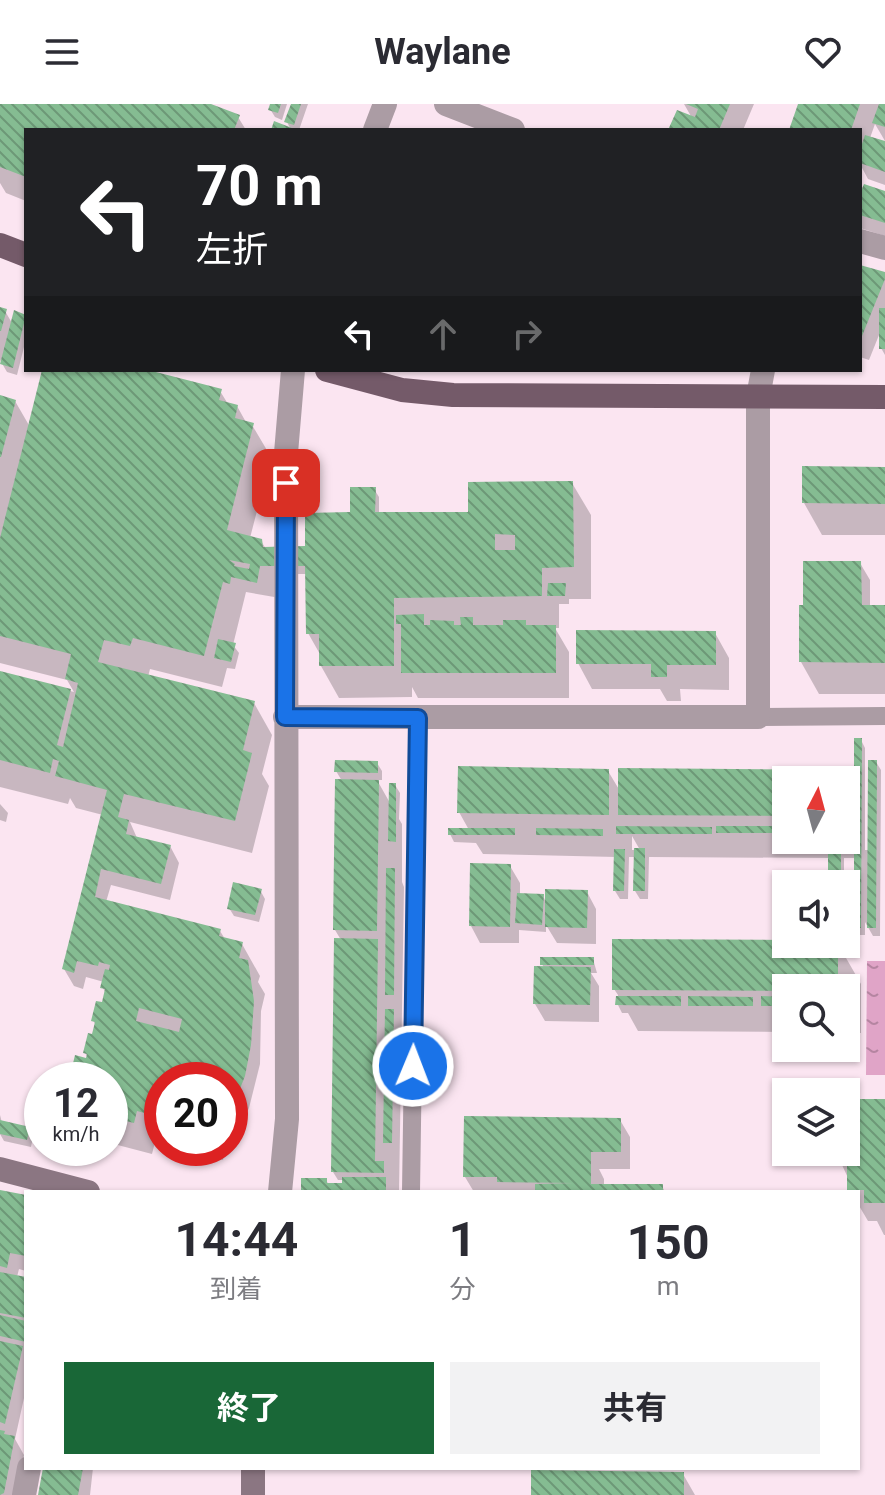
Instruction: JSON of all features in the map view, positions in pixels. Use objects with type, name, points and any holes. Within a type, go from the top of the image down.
[{"type":"main road","points":[[0,245],[24,254]]},
{"type":"main road","points":[[334,372],[402,390],[453,395],[885,397]]},
{"type":"street","points":[[376,128],[385,104]]},
{"type":"street","points":[[446,104],[508,128]]},
{"type":"street","points":[[862,242],[885,248]]},
{"type":"street","points":[[280,1190],[287,1119],[286,453],[293,372]]},
{"type":"street","points":[[285,717],[758,717],[758,397],[763,372]]},
{"type":"street","points":[[0,1169],[77,1190]]},
{"type":"street","points":[[24,1495],[29,1470]]},
{"type":"street","points":[[253,1470],[253,1495]]},
{"type":"lane","points":[[758,717],[885,716]]},
{"type":"lane","points":[[411,1190],[418,718]]},
{"type":"water","points":[[867,961],[885,961],[885,1075],[866,1075]]},
{"type":"building","points":[[0,104],[211,104],[240,115],[235,128],[24,128],[24,176],[0,167]]},
{"type":"building","points":[[270,104],[281,104],[278,113],[268,110]]},
{"type":"building","points":[[291,104],[301,104],[294,125],[284,122]]},
{"type":"building","points":[[686,104],[730,104],[720,128],[669,128],[677,110],[695,117],[698,109]]},
{"type":"building","points":[[798,104],[860,104],[852,128],[790,128]]},
{"type":"building","points":[[879,104],[885,104],[885,127],[872,123]]},
{"type":"building","points":[[274,121],[292,128],[272,128]]},
{"type":"building","points":[[865,135],[885,141],[885,172],[862,164]]},
{"type":"building","points":[[864,184],[885,191],[885,223],[862,216]]},
{"type":"building","points":[[862,266],[885,272],[862,336]]},
{"type":"building","points":[[0,307],[7,309],[1,331],[0,331]]},
{"type":"building","points":[[879,308],[885,308],[885,349],[879,349]]},
{"type":"building","points":[[14,310],[24,314],[24,323],[13,368],[0,364]]},
{"type":"building","points":[[42,372],[156,372],[222,389],[219,400],[238,405],[235,418],[254,423],[227,530],[262,539],[263,547],[305,546],[305,513],[350,512],[350,487],[376,487],[375,512],[468,512],[468,482],[573,481],[574,567],[542,568],[542,596],[394,598],[394,666],[319,666],[319,634],[306,634],[305,566],[260,566],[257,583],[231,577],[230,584],[223,582],[204,656],[133,638],[130,646],[104,640],[98,662],[255,701],[243,750],[252,753],[235,821],[124,794],[118,817],[129,820],[126,834],[171,845],[161,884],[101,869],[95,897],[221,929],[219,936],[243,942],[239,958],[248,960],[254,1001],[248,1062],[144,1062],[144,1113],[137,1111],[134,1123],[128,1122],[128,1062],[73,1062],[75,1055],[86,1058],[87,1054],[83,1053],[88,1033],[92,1034],[95,1022],[91,1021],[96,1001],[102,1002],[105,989],[100,988],[105,969],[109,970],[110,965],[99,962],[98,966],[77,961],[74,973],[62,969],[107,790],[55,776],[59,761],[53,759],[50,773],[0,760],[0,671],[71,689],[57,745],[63,747],[78,683],[65,679],[71,654],[0,636],[0,538]],"holes":[[[495,534],[515,535],[515,550],[495,550]],[[229,560],[250,564],[249,569],[234,566]],[[139,1008],[182,1019],[179,1032],[136,1021]]]},
{"type":"building","points":[[0,395],[16,400],[1,457],[0,457]]},
{"type":"building","points":[[802,466],[885,467],[885,504],[802,503]]},
{"type":"building","points":[[803,561],[861,561],[862,605],[885,605],[885,663],[799,662]]},
{"type":"building","points":[[548,583],[566,583],[565,596],[547,596]]},
{"type":"building","points":[[424,614],[424,625],[430,625],[430,620],[454,621],[454,625],[461,625],[460,617],[473,617],[473,625],[503,625],[503,620],[526,620],[526,625],[556,625],[556,673],[401,673],[401,624],[396,624],[396,615]]},
{"type":"building","points":[[576,630],[716,631],[716,665],[667,665],[667,677],[651,677],[651,664],[576,664]]},
{"type":"building","points":[[218,639],[236,643],[231,662],[214,658]]},
{"type":"building","points":[[854,738],[862,738],[861,928],[860,870],[854,870],[854,854],[860,854],[860,766],[854,766]]},
{"type":"building","points":[[335,760],[378,761],[378,773],[334,772]]},
{"type":"building","points":[[868,760],[877,760],[876,928],[867,928]]},
{"type":"building","points":[[458,766],[609,769],[609,815],[457,813]]},
{"type":"building","points":[[618,768],[772,769],[772,816],[618,815]]},
{"type":"building","points":[[335,779],[379,780],[377,931],[333,930]]},
{"type":"building","points":[[389,783],[396,783],[396,842],[388,841]]},
{"type":"building","points":[[616,826],[712,827],[712,834],[616,834]]},
{"type":"building","points":[[716,826],[772,826],[772,833],[716,833]]},
{"type":"building","points":[[448,828],[515,828],[515,835],[448,835]]},
{"type":"building","points":[[536,828],[603,829],[603,836],[536,835]]},
{"type":"building","points":[[634,848],[645,848],[645,891],[633,891]]},
{"type":"building","points":[[614,849],[625,849],[624,891],[613,891]]},
{"type":"building","points":[[828,854],[841,854],[841,870],[828,870]]},
{"type":"building","points":[[470,863],[511,864],[510,927],[469,926]]},
{"type":"building","points":[[386,868],[395,868],[394,995],[385,995]]},
{"type":"building","points":[[233,882],[262,889],[255,915],[227,909]]},
{"type":"building","points":[[545,889],[588,890],[587,928],[545,927]]},
{"type":"building","points":[[517,893],[544,894],[542,925],[515,923]]},
{"type":"building","points":[[334,938],[378,939],[375,1161],[384,1161],[384,1173],[331,1172]]},
{"type":"building","points":[[612,939],[772,940],[772,958],[838,958],[838,974],[772,974],[772,991],[612,990]]},
{"type":"building","points":[[540,957],[594,957],[594,965],[540,965]]},
{"type":"building","points":[[534,966],[591,967],[590,1005],[533,1004]]},
{"type":"building","points":[[616,996],[681,996],[681,1006],[615,1005]]},
{"type":"building","points":[[688,996],[753,997],[753,1006],[688,1006]]},
{"type":"building","points":[[761,996],[772,996],[772,1006],[761,1006]]},
{"type":"building","points":[[385,1009],[394,1009],[392,1143],[383,1143]]},
{"type":"building","points":[[860,1099],[885,1099],[885,1203],[864,1203],[864,1190],[847,1190],[847,1166],[860,1166]]},
{"type":"building","points":[[464,1116],[621,1118],[621,1152],[591,1152],[591,1184],[663,1184],[663,1190],[535,1190],[535,1184],[574,1183],[497,1182],[497,1177],[463,1177]]},
{"type":"building","points":[[0,1120],[24,1126],[24,1139],[0,1134]]},
{"type":"building","points":[[342,1177],[386,1177],[386,1190],[301,1190],[301,1178],[327,1178],[327,1183],[342,1183]]},
{"type":"building","points":[[0,1190],[24,1195],[24,1256],[10,1253],[7,1268],[0,1266]]},
{"type":"building","points":[[0,1272],[24,1277],[24,1318],[0,1313]]},
{"type":"building","points":[[0,1315],[24,1321],[24,1342],[0,1336]]},
{"type":"building","points":[[0,1341],[23,1346],[5,1424],[0,1422]]},
{"type":"building","points":[[0,1430],[15,1436],[4,1493],[0,1495]]},
{"type":"building","points":[[43,1470],[83,1470],[78,1495],[38,1495]]},
{"type":"building","points":[[531,1470],[684,1472],[684,1495],[531,1495]]},
{"type":"route","points":[[286,483],[285,717],[418,718],[413,1066]]}]
